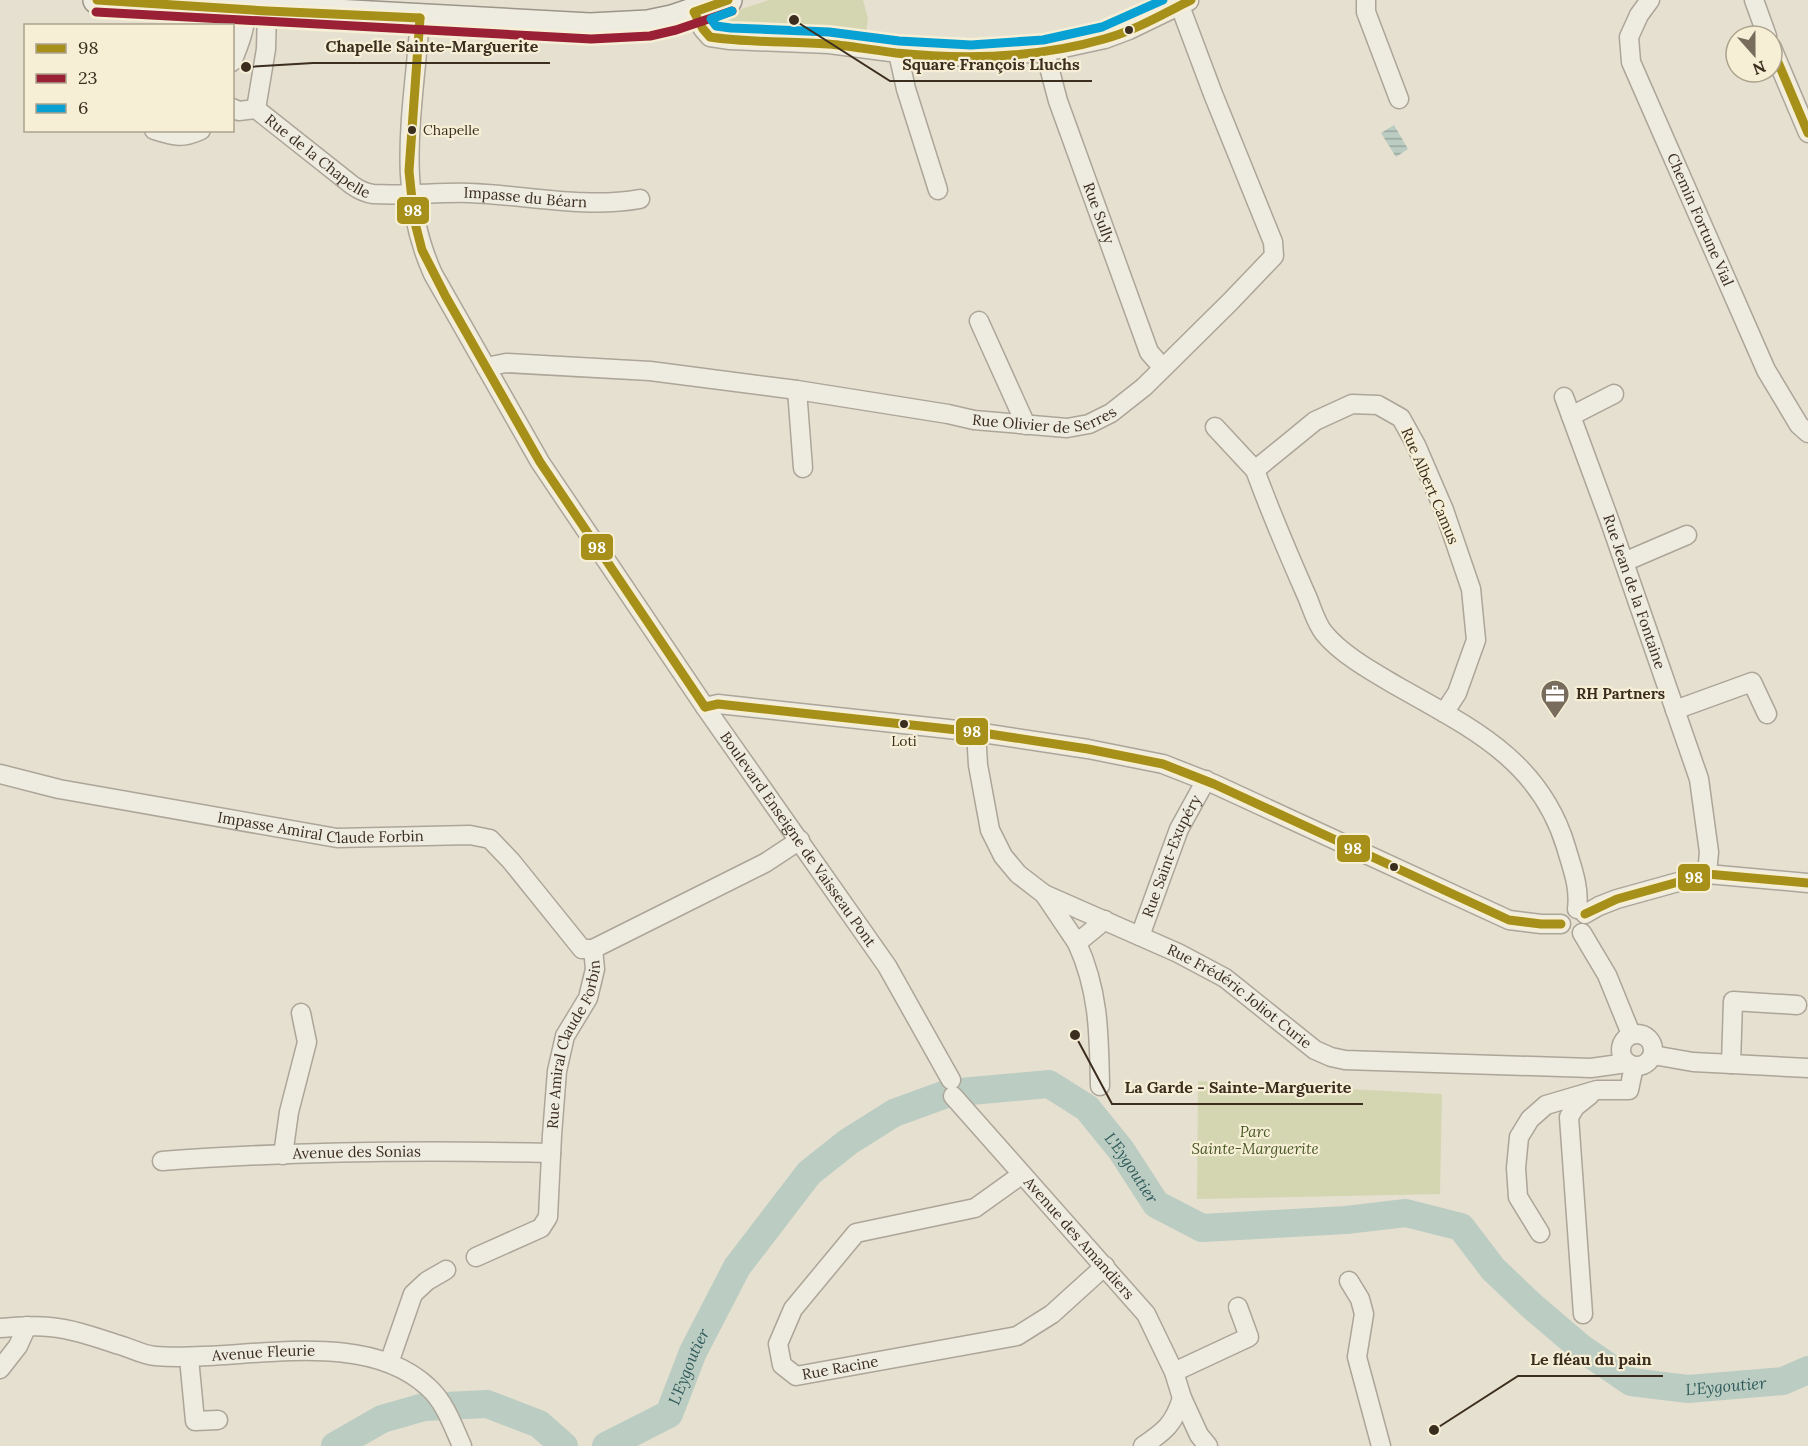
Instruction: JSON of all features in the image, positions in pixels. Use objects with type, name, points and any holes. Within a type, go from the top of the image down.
[{"type":"main road","points":[[97,0],[591,27],[648,24],[672,19],[728,0]]},
{"type":"street","points":[[1366,0],[1366,12],[1399,99]]},
{"type":"street","name":"Chemin Fortune Vial","points":[[1650,0],[1639,15],[1629,37],[1631,62],[1766,370],[1799,425],[1808,433]]},
{"type":"street","points":[[1754,0],[1763,24]]},
{"type":"street","points":[[694,12],[710,37],[730,40],[829,44],[898,53],[971,57],[1045,52],[1105,39],[1186,3]]},
{"type":"street","name":"Rue Olivier de Serres","points":[[486,367],[507,363],[650,371],[797,390],[974,420],[1067,428],[1089,424],[1112,412],[1163,368],[1274,256],[1273,242],[1213,94],[1186,3]]},
{"type":"street","points":[[234,56],[246,18],[257,10]]},
{"type":"street","name":"Rue de la Chapelle","points":[[257,10],[266,49],[256,109],[361,191],[371,194],[410,194]]},
{"type":"street","name":"Boulevard Enseigne de Vaisseau Pont","points":[[420,18],[410,140],[410,194],[422,250],[433,274],[540,462],[705,707],[887,966],[952,1088]]},
{"type":"street","name":"Rue Sully","points":[[1045,52],[1058,101],[1149,352],[1163,368]]},
{"type":"street","points":[[898,53],[906,89],[938,190]]},
{"type":"street","points":[[1784,76],[1808,133]]},
{"type":"street","points":[[234,109],[238,111],[256,109]]},
{"type":"street","points":[[161,132],[178,137],[197,132]]},
{"type":"street","name":"Impasse du Béarn","points":[[410,194],[470,193],[616,204],[640,199]]},
{"type":"street","points":[[979,321],[1026,425]]},
{"type":"street","points":[[797,390],[803,468]]},
{"type":"street","points":[[1571,416],[1614,394]]},
{"type":"street","name":"Rue Jean de la Fontaine","points":[[1564,397],[1699,779],[1709,852],[1707,874]]},
{"type":"street","name":"Rue Albert Camus","points":[[1255,470],[1316,421],[1352,404],[1378,405],[1401,418],[1416,445],[1444,510],[1471,589],[1476,640],[1457,693],[1444,713]]},
{"type":"street","points":[[1215,427],[1255,470],[1275,524],[1323,632],[1359,664],[1485,739],[1515,761],[1532,780],[1563,837],[1579,890],[1581,911],[1588,924],[1582,933],[1571,935],[1564,931],[1561,924],[1565,912],[1581,911],[1707,874],[1808,883]]},
{"type":"street","points":[[1624,562],[1687,535]]},
{"type":"street","points":[[1675,710],[1752,682],[1767,714]]},
{"type":"street","points":[[705,707],[718,704],[729,705],[976,732],[1088,749],[1163,764],[1206,780],[1509,920],[1561,924]]},
{"type":"street","name":"Rue Frédéric Joliot Curie","points":[[976,732],[978,765],[990,830],[1003,856],[1018,874],[1044,894],[1178,953],[1225,978],[1315,1050],[1345,1060],[1591,1068],[1631,1064]]},
{"type":"street","name":"Impasse Amiral Claude Forbin","points":[[0,774],[59,789],[337,838],[470,835],[490,839],[511,861],[582,949],[593,949]]},
{"type":"street","name":"Rue Saint-Exupéry","points":[[1140,936],[1179,829],[1206,780]]},
{"type":"street","name":"Rue Amiral Claude Forbin","points":[[476,1257],[541,1228],[548,1216],[557,1071],[565,1036],[588,998],[595,969],[593,949],[765,863],[800,840]]},
{"type":"street","points":[[1044,894],[1077,943],[1088,967],[1099,1036],[1100,1086]]},
{"type":"street","points":[[1077,943],[1105,920]]},
{"type":"street","points":[[1582,933],[1607,975],[1631,1034]]},
{"type":"street","points":[[1731,1064],[1733,1000],[1797,1005]]},
{"type":"street","points":[[283,1155],[289,1112],[307,1042],[301,1013]]},
{"type":"street","points":[[1540,1233],[1518,1197],[1516,1168],[1520,1137],[1530,1119],[1546,1105],[1597,1090],[1629,1090],[1631,1064],[1621,1053],[1620,1047],[1624,1039],[1631,1034],[1647,1036],[1653,1046],[1653,1055],[1646,1064],[1631,1064]]},
{"type":"street","points":[[1653,1055],[1693,1062],[1808,1068]]},
{"type":"street","name":"Avenue des Amandiers","points":[[952,1088],[1021,1175],[1146,1314],[1174,1372],[1182,1398],[1202,1442]]},
{"type":"street","points":[[1583,1314],[1569,1117],[1575,1107],[1597,1090]]},
{"type":"street","name":"Avenue des Sonias","points":[[162,1161],[283,1155],[458,1151],[551,1153]]},
{"type":"street","name":"Rue Racine","points":[[1021,1175],[975,1208],[856,1233],[793,1309],[778,1344],[782,1365],[796,1376],[1017,1336],[1052,1314],[1105,1266]]},
{"type":"street","points":[[389,1363],[413,1294],[427,1281],[447,1270]]},
{"type":"street","points":[[1349,1281],[1360,1299],[1364,1314],[1357,1357],[1381,1446]]},
{"type":"street","points":[[1174,1372],[1249,1337],[1238,1307]]},
{"type":"street","points":[[0,1369],[18,1346],[27,1326]]},
{"type":"street","name":"Avenue Fleurie","points":[[0,1328],[53,1327],[118,1344],[152,1356],[189,1358],[309,1351],[352,1352],[389,1363],[429,1388],[447,1412],[462,1446]]},
{"type":"street","points":[[189,1358],[195,1421],[218,1420]]},
{"type":"street","points":[[1152,1443],[1169,1427],[1182,1398]]},
{"type":"green space","points":[[769,0],[863,0],[868,18],[865,42],[722,31],[718,23],[729,13]]},
{"type":"green space","name":"Parc Sainte-Marguerite","points":[[1198,1081],[1442,1094],[1440,1194],[1197,1199]]},
{"type":"shaded area","points":[[1394,125],[1408,149],[1396,157],[1381,133]]},
{"type":"waterway","name":"L'Eygoutier","points":[[606,1446],[669,1414],[693,1352],[737,1267],[809,1173],[848,1142],[894,1113],[949,1093],[1049,1084],[1087,1108],[1121,1150],[1156,1204],[1202,1228],[1346,1220],[1406,1213],[1461,1227],[1493,1269],[1533,1307],[1580,1347],[1631,1382],[1688,1389],[1783,1381],[1808,1370]]},
{"type":"waterway","name":"L'Eygoutier","points":[[335,1446],[382,1419],[424,1407],[487,1404],[539,1424],[564,1446]]},
{"type":"transit line","name":"98","points":[[97,0],[420,18]]},
{"type":"transit line","name":"98","points":[[728,0],[694,12],[710,37],[828,44],[896,53],[974,57],[1027,54],[1104,39],[1137,27],[1191,0]]},
{"type":"transit line","name":"6","points":[[732,11],[711,19],[716,26],[731,28],[829,32],[899,41],[971,45],[1043,40],[1102,27],[1163,0]]},
{"type":"transit line","name":"23","points":[[96,12],[591,39],[650,36],[676,30],[732,11]]},
{"type":"transit line","name":"98","points":[[420,18],[409,171],[414,219],[422,250],[446,297],[540,462],[705,707]]},
{"type":"transit line","name":"98","points":[[1784,76],[1808,133]]},
{"type":"transit line","name":"98","points":[[705,707],[718,704],[976,732],[1088,749],[1163,764],[1214,784],[1509,920],[1561,924]]},
{"type":"transit line","name":"98","points":[[1585,914],[1617,899],[1707,874],[1808,883]]},
{"type":"place","name":"Square François Lluchs","points":[[794,20]]},
{"type":"place","name":"Chapelle Sainte-Marguerite","points":[[246,67]]},
{"type":"place","name":"Chapelle","points":[[412,130]]},
{"type":"place","name":"RH Partners","points":[[1555,720]]},
{"type":"place","name":"Loti","points":[[904,724]]},
{"type":"place","name":"La Garde - Sainte-Marguerite","points":[[1075,1035]]},
{"type":"place","name":"Le fléau du pain","points":[[1434,1430]]}]
